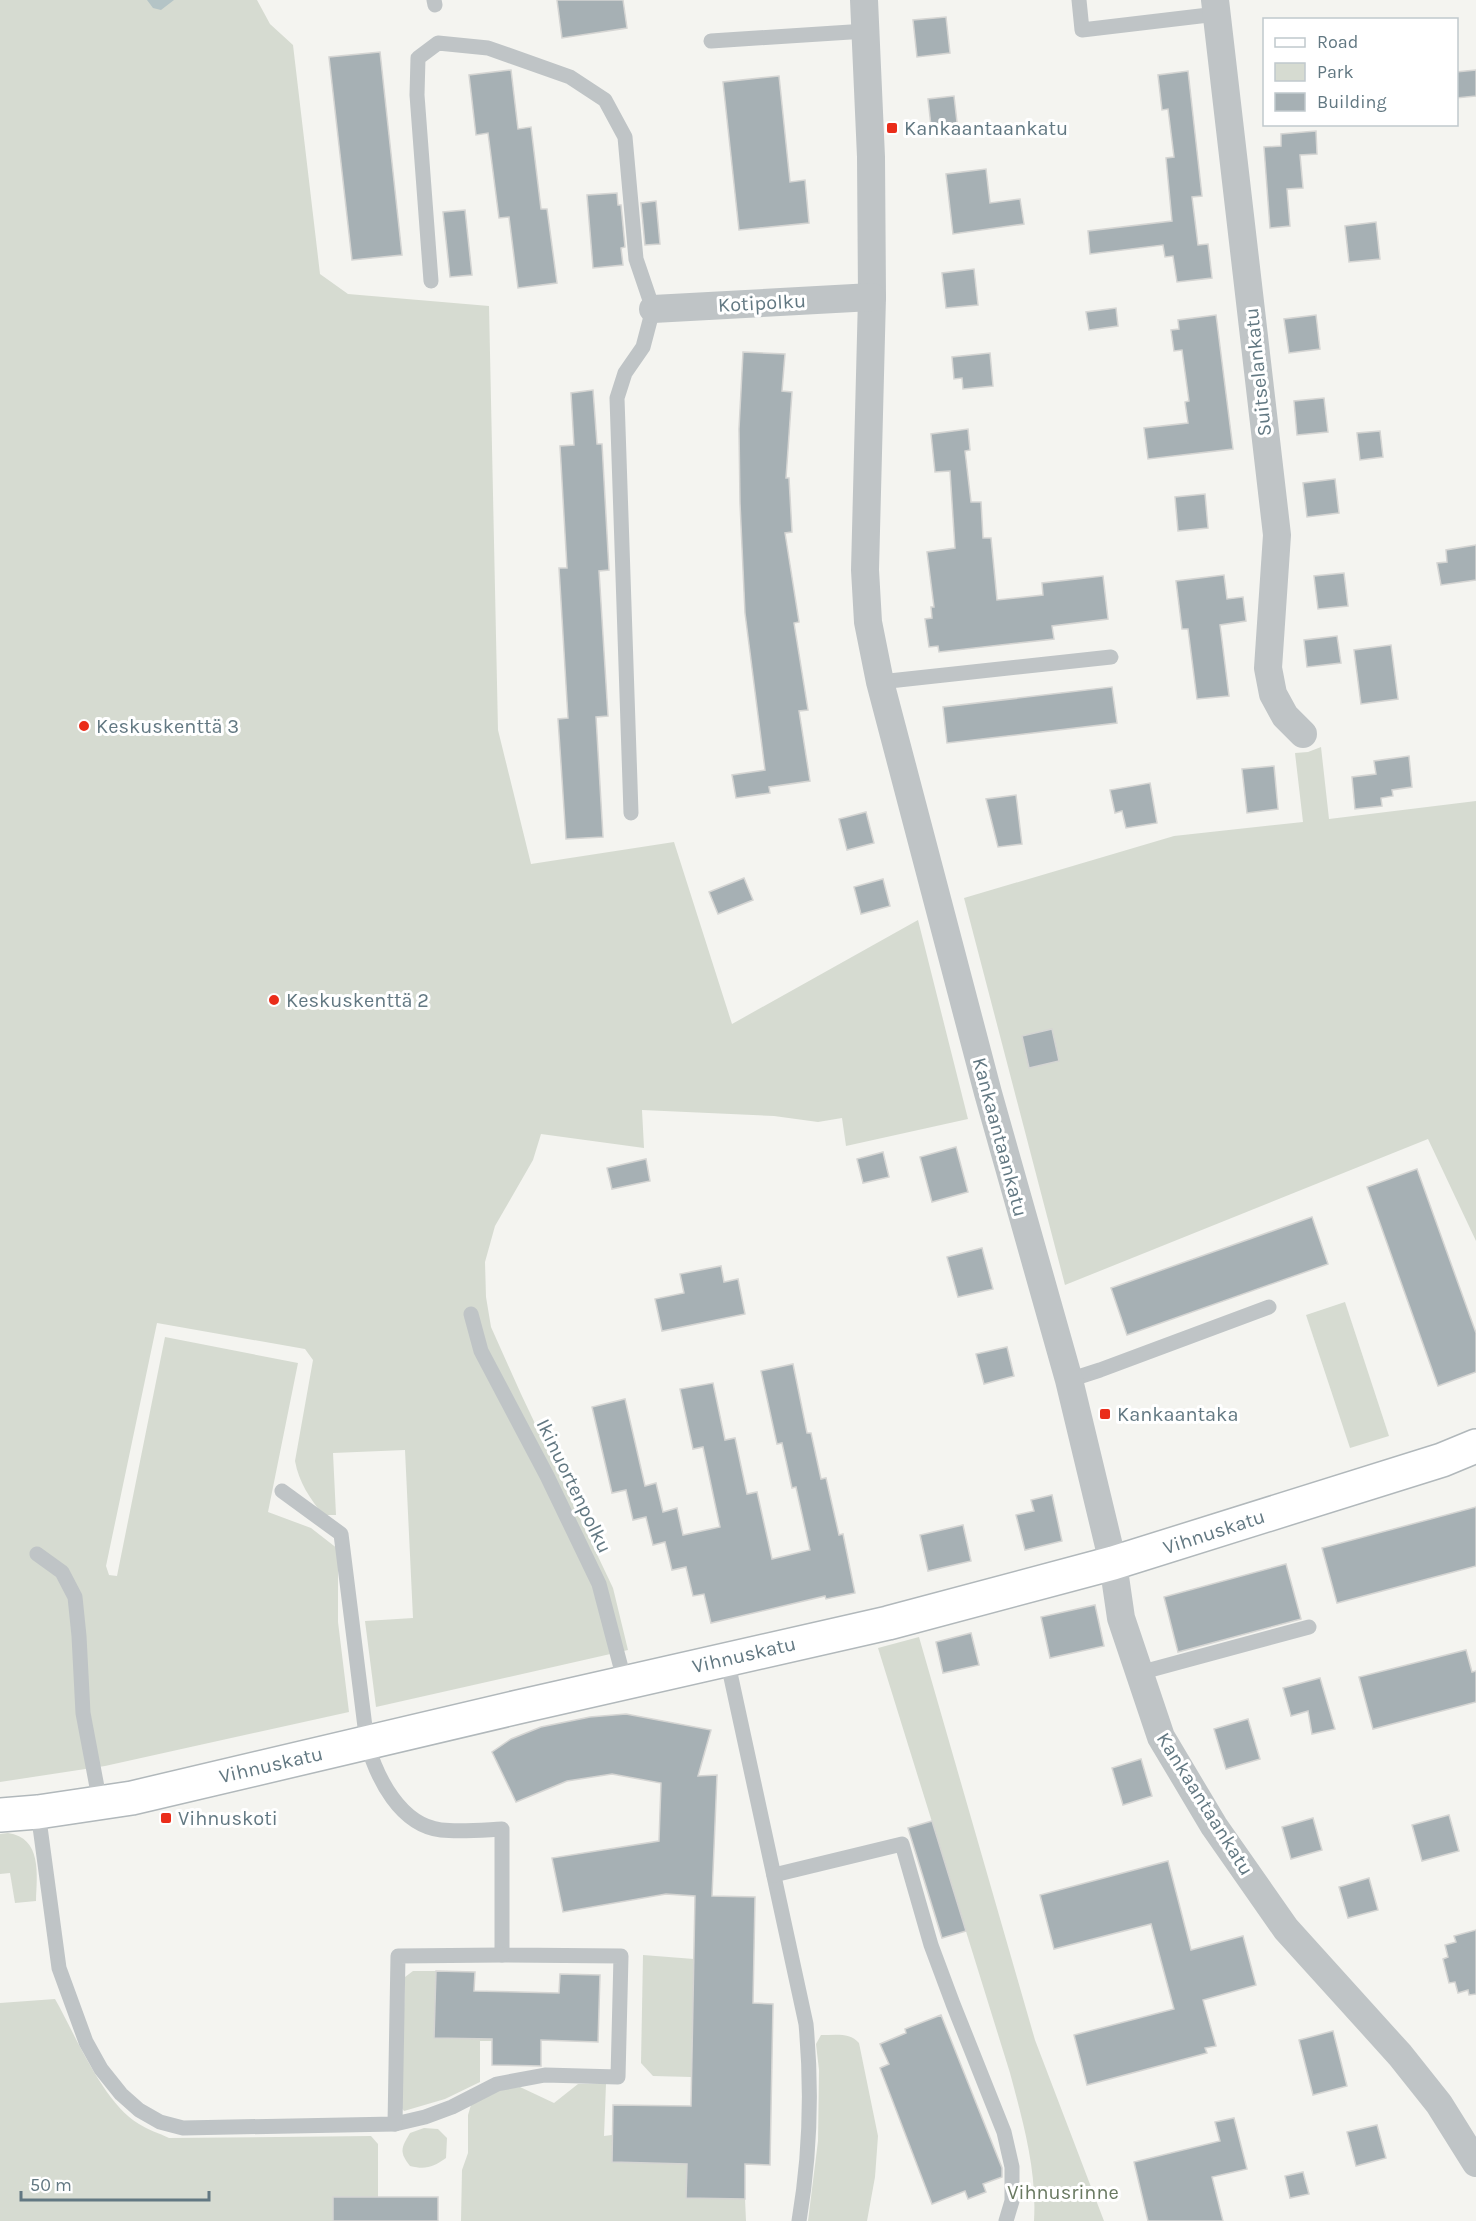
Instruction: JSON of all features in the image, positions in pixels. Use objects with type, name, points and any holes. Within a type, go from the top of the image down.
[{"type":"street","name":"Kankaantaankatu","points":[[864,0],[871,157],[872,297],[865,570],[868,622],[880,682],[988,1094],[1069,1380],[1113,1563],[1121,1618],[1161,1737],[1214,1826],[1286,1929],[1394,2048],[1439,2104],[1476,2163]]},
{"type":"street","name":"Suitselankatu","points":[[1216,7],[1276,535],[1268,668],[1273,694],[1285,716],[1303,734]]},
{"type":"street","name":"Kotipolku","points":[[652,309],[872,297]]},
{"type":"street","name":"Vihnuskatu","points":[[0,1815],[38,1812],[132,1798],[888,1623],[1113,1563],[1442,1460],[1476,1446]]},
{"type":"lane","points":[[1079,0],[1082,30],[1216,7]]},
{"type":"lane","points":[[711,41],[866,31]]},
{"type":"lane","points":[[431,281],[417,94],[418,58],[438,43],[488,48],[570,77],[605,100],[625,137],[636,260],[652,309],[643,347],[625,373],[617,398],[631,813]]},
{"type":"lane","points":[[880,682],[1111,657]]},
{"type":"lane","points":[[1069,1380],[1269,1307]]},
{"type":"lane","name":"Ikinuortenpolku","points":[[471,1314],[481,1351],[547,1476],[599,1584],[624,1683]]},
{"type":"lane","points":[[282,1491],[341,1533],[367,1743],[373,1764],[394,1800],[414,1820],[440,1830],[502,1830],[502,1956]]},
{"type":"lane","points":[[37,1554],[62,1572],[75,1597],[83,1713],[100,1803]]},
{"type":"lane","points":[[1139,1673],[1309,1627]]},
{"type":"lane","points":[[727,1659],[802,1999],[810,2069],[808,2140],[799,2221]]},
{"type":"lane","points":[[38,1812],[59,1968],[86,2042],[101,2069],[121,2094],[139,2110],[160,2122],[183,2128],[395,2124],[425,2117],[452,2107],[497,2084],[545,2075],[618,2077],[621,1956],[398,1956],[395,2124]]},
{"type":"lane","points":[[774,1875],[902,1844],[931,1945],[1004,2132],[1012,2167],[1012,2201],[1006,2221]]},
{"type":"green space","points":[[0,0],[257,0],[270,24],[293,45],[320,274],[348,294],[489,306],[498,730],[531,864],[674,842],[732,1024],[918,920],[968,1119],[846,1146],[842,1118],[818,1122],[774,1116],[642,1110],[644,1148],[541,1134],[533,1160],[495,1226],[485,1262],[486,1297],[491,1327],[613,1588],[628,1650],[376,1707],[365,1621],[413,1618],[405,1450],[333,1453],[336,1515],[323,1515],[302,1483],[295,1461],[313,1360],[305,1349],[157,1323],[106,1566],[109,1575],[117,1576],[165,1337],[298,1363],[268,1512],[311,1528],[338,1549],[338,1622],[349,1712],[105,1766],[0,1782]]},
{"type":"green space","points":[[1321,747],[1329,819],[1476,801],[1476,1241],[1428,1139],[1065,1285],[964,898],[1174,836],[1303,822],[1295,753],[1308,752]]},
{"type":"green space","points":[[1345,1302],[1389,1436],[1350,1448],[1306,1315]]},
{"type":"green space","name":"Vihnusrinne","points":[[919,1637],[1035,2040],[1104,2221],[1034,2221],[1031,2165],[1010,2073],[878,1648]]},
{"type":"green space","points":[[8,1833],[19,1836],[32,1850],[37,1869],[36,1901],[15,1903],[10,1873],[0,1874],[0,1834]]},
{"type":"green space","points":[[643,1955],[694,1959],[691,2077],[653,2076],[641,2063]]},
{"type":"green space","points":[[413,1971],[436,1971],[434,2037],[493,2021],[492,2041],[480,2041],[480,2082],[445,2099],[404,2111],[401,2107],[405,1977]]},
{"type":"green space","points":[[55,1999],[102,2085],[126,2114],[139,2124],[169,2138],[371,2136],[378,2144],[378,2197],[334,2197],[333,2221],[0,2221],[0,2003]]},
{"type":"green space","points":[[821,2035],[847,2036],[859,2043],[878,2136],[875,2177],[867,2221],[808,2221],[818,2141],[819,2070],[816,2044]]},
{"type":"green space","points":[[578,2084],[606,2084],[604,2136],[612,2135],[612,2162],[687,2164],[686,2198],[745,2199],[746,2221],[461,2221],[462,2170],[468,2153],[468,2115],[471,2105],[499,2089],[520,2087],[554,2103]]},
{"type":"green space","points":[[424,2128],[438,2129],[447,2138],[446,2158],[429,2167],[410,2166],[404,2157],[403,2146],[410,2133]]},
{"type":"shaded area","points":[[147,0],[174,0],[161,10],[153,8]]},
{"type":"building","points":[[557,0],[623,0],[627,28],[562,38]]},
{"type":"building","points":[[946,17],[950,53],[917,57],[913,20]]},
{"type":"building","points":[[380,52],[402,255],[352,260],[329,57]]},
{"type":"building","points":[[511,70],[518,129],[531,127],[541,209],[547,209],[557,283],[518,288],[509,217],[499,218],[488,133],[476,135],[469,75]]},
{"type":"building","points":[[1476,70],[1476,96],[1458,98],[1458,72]]},
{"type":"building","points":[[1188,71],[1202,196],[1192,197],[1198,245],[1208,244],[1212,278],[1177,282],[1173,256],[1165,257],[1163,245],[1090,254],[1088,231],[1172,221],[1166,158],[1174,157],[1168,109],[1162,110],[1158,75]]},
{"type":"building","points":[[779,76],[790,182],[805,180],[809,223],[739,230],[723,82]]},
{"type":"building","points":[[954,96],[958,131],[932,135],[928,99]]},
{"type":"building","points":[[1316,131],[1317,154],[1300,155],[1303,188],[1287,189],[1290,226],[1270,228],[1264,147],[1281,146],[1281,134]]},
{"type":"building","points":[[986,169],[990,203],[1020,199],[1024,224],[953,234],[946,174]]},
{"type":"building","points":[[617,193],[618,205],[621,205],[625,247],[621,248],[623,265],[593,268],[587,195]]},
{"type":"building","points":[[656,201],[660,244],[645,245],[641,203]]},
{"type":"building","points":[[465,210],[472,275],[450,277],[443,212]]},
{"type":"building","points":[[1376,222],[1380,259],[1349,262],[1345,226]]},
{"type":"building","points":[[974,269],[978,305],[946,308],[942,273]]},
{"type":"building","points":[[1116,308],[1118,326],[1089,330],[1086,312]]},
{"type":"building","points":[[1216,315],[1233,449],[1148,459],[1144,428],[1188,423],[1185,402],[1189,401],[1182,350],[1174,351],[1171,330],[1179,329],[1178,320]]},
{"type":"building","points":[[1316,315],[1320,349],[1289,353],[1284,319]]},
{"type":"building","points":[[743,352],[785,354],[782,391],[792,392],[786,478],[789,478],[792,532],[785,533],[799,622],[794,623],[808,710],[799,711],[810,781],[769,787],[770,793],[736,798],[732,775],[765,770],[745,613],[739,429]]},
{"type":"building","points":[[990,353],[993,386],[963,389],[962,378],[954,379],[952,357]]},
{"type":"building","points":[[593,390],[597,444],[602,444],[609,570],[599,571],[608,716],[596,717],[603,837],[566,839],[558,719],[568,718],[559,568],[567,568],[560,446],[574,445],[571,393]]},
{"type":"building","points":[[1324,398],[1328,432],[1297,435],[1294,401]]},
{"type":"building","points":[[968,429],[970,450],[965,451],[971,502],[981,502],[983,538],[991,538],[997,600],[1043,595],[1042,583],[1103,576],[1108,619],[1052,626],[1054,639],[939,652],[938,646],[929,647],[925,619],[932,618],[931,607],[934,607],[927,552],[955,548],[950,471],[935,472],[931,434]]},
{"type":"building","points":[[1380,431],[1383,457],[1360,460],[1357,433]]},
{"type":"building","points":[[1335,479],[1339,513],[1307,517],[1303,483]]},
{"type":"building","points":[[1205,494],[1208,528],[1178,531],[1175,497]]},
{"type":"building","points":[[1476,545],[1476,580],[1441,585],[1437,563],[1447,562],[1446,550]]},
{"type":"building","points":[[1344,573],[1348,606],[1318,609],[1314,576]]},
{"type":"building","points":[[1224,575],[1227,599],[1243,597],[1246,621],[1220,625],[1229,696],[1197,699],[1188,629],[1182,629],[1176,581]]},
{"type":"building","points":[[1337,636],[1341,663],[1307,667],[1304,640]]},
{"type":"building","points":[[1391,645],[1398,699],[1361,704],[1354,650]]},
{"type":"building","points":[[1112,687],[1117,723],[947,743],[943,707]]},
{"type":"building","points":[[1409,756],[1412,787],[1392,790],[1393,796],[1381,798],[1382,806],[1355,809],[1352,777],[1376,774],[1374,761]]},
{"type":"building","points":[[1274,766],[1278,809],[1247,813],[1242,769]]},
{"type":"building","points":[[1150,783],[1157,823],[1126,828],[1122,811],[1115,813],[1110,790]]},
{"type":"building","points":[[1016,795],[1022,844],[998,847],[986,799]]},
{"type":"building","points":[[866,812],[874,843],[847,850],[839,819]]},
{"type":"building","points":[[744,878],[753,900],[718,914],[709,892]]},
{"type":"building","points":[[883,879],[890,906],[861,914],[854,887]]},
{"type":"building","points":[[1052,1029],[1059,1061],[1029,1068],[1022,1036]]},
{"type":"building","points":[[956,1147],[968,1192],[932,1202],[920,1157]]},
{"type":"building","points":[[883,1152],[889,1177],[863,1183],[857,1159]]},
{"type":"building","points":[[646,1159],[650,1181],[612,1189],[607,1168]]},
{"type":"building","points":[[1417,1169],[1476,1333],[1476,1372],[1438,1386],[1367,1187]]},
{"type":"building","points":[[1312,1217],[1328,1264],[1127,1335],[1111,1288]]},
{"type":"building","points":[[982,1248],[993,1289],[958,1297],[947,1257]]},
{"type":"building","points":[[721,1266],[724,1282],[738,1279],[745,1314],[662,1331],[655,1299],[684,1293],[680,1274]]},
{"type":"building","points":[[1007,1347],[1014,1376],[984,1384],[976,1354]]},
{"type":"building","points":[[793,1364],[807,1433],[811,1433],[821,1479],[826,1478],[839,1535],[843,1534],[855,1593],[826,1599],[825,1596],[711,1623],[704,1594],[693,1596],[686,1567],[672,1570],[665,1542],[653,1545],[646,1517],[633,1520],[626,1490],[612,1493],[592,1407],[625,1399],[645,1486],[656,1483],[663,1512],[677,1508],[683,1535],[720,1527],[703,1447],[693,1449],[680,1389],[713,1383],[725,1440],[735,1438],[747,1494],[757,1492],[772,1559],[810,1550],[796,1487],[792,1488],[782,1443],[777,1444],[761,1371]]},
{"type":"building","points":[[1052,1495],[1062,1541],[1025,1550],[1016,1515],[1034,1511],[1031,1500]]},
{"type":"building","points":[[1476,1507],[1476,1566],[1337,1603],[1322,1548]]},
{"type":"building","points":[[963,1525],[971,1561],[928,1571],[920,1535]]},
{"type":"building","points":[[1286,1564],[1301,1619],[1178,1652],[1164,1597]]},
{"type":"building","points":[[1095,1605],[1104,1646],[1050,1658],[1041,1617]]},
{"type":"building","points":[[971,1633],[979,1665],[943,1673],[936,1642]]},
{"type":"building","points":[[1466,1650],[1472,1672],[1476,1671],[1476,1702],[1373,1729],[1359,1677]]},
{"type":"building","points":[[1320,1678],[1335,1729],[1312,1734],[1308,1711],[1291,1716],[1283,1688]]},
{"type":"building","points":[[626,1714],[711,1730],[698,1776],[717,1775],[712,1896],[755,1897],[753,2003],[773,2004],[770,2165],[745,2164],[745,2199],[686,2198],[687,2164],[612,2162],[613,2105],[691,2106],[695,1896],[666,1894],[563,1912],[552,1858],[659,1841],[661,1783],[612,1774],[567,1781],[516,1802],[492,1752],[511,1739],[541,1727],[590,1717]]},
{"type":"building","points":[[1248,1719],[1260,1759],[1226,1769],[1214,1729]]},
{"type":"building","points":[[1141,1759],[1152,1796],[1123,1805],[1112,1768]]},
{"type":"building","points":[[1449,1815],[1459,1851],[1422,1861],[1412,1825]]},
{"type":"building","points":[[1313,1818],[1322,1850],[1291,1859],[1282,1827]]},
{"type":"building","points":[[932,1821],[966,1931],[942,1938],[908,1828]]},
{"type":"building","points":[[1168,1861],[1191,1950],[1243,1936],[1256,1985],[1203,2000],[1216,2046],[1205,2048],[1207,2053],[1087,2085],[1074,2035],[1174,2009],[1151,1924],[1054,1949],[1040,1895]]},
{"type":"building","points":[[1369,1878],[1378,1910],[1348,1918],[1339,1887]]},
{"type":"building","points":[[1476,1930],[1476,1994],[1469,1995],[1468,1990],[1458,1993],[1455,1982],[1449,1983],[1443,1959],[1448,1957],[1445,1945],[1456,1942],[1454,1936]]},
{"type":"building","points":[[436,1971],[475,1972],[474,1991],[559,1993],[560,1974],[600,1975],[598,2042],[541,2040],[541,2066],[492,2065],[492,2039],[434,2038]]},
{"type":"building","points":[[941,2015],[1002,2168],[1002,2177],[983,2184],[986,2192],[968,2199],[965,2191],[932,2204],[880,2068],[889,2064],[880,2044],[906,2033],[905,2029]]},
{"type":"building","points":[[1333,2031],[1347,2086],[1313,2095],[1299,2040]]},
{"type":"building","points":[[1234,2118],[1247,2169],[1212,2177],[1223,2221],[1148,2221],[1134,2162],[1220,2141],[1215,2122]]},
{"type":"building","points":[[1377,2125],[1386,2158],[1356,2166],[1347,2132]]},
{"type":"building","points":[[1303,2172],[1309,2194],[1290,2198],[1285,2176]]},
{"type":"building","points":[[333,2197],[438,2197],[438,2221],[333,2221]]},
{"type":"place","name":"Kankaantaankatu","points":[[892,128]]},
{"type":"place","name":"Keskuskenttä 3","points":[[84,726]]},
{"type":"place","name":"Keskuskenttä 2","points":[[274,1000]]},
{"type":"place","name":"Kankaantaka","points":[[1105,1414]]},
{"type":"place","name":"Vihnuskoti","points":[[166,1818]]}]
